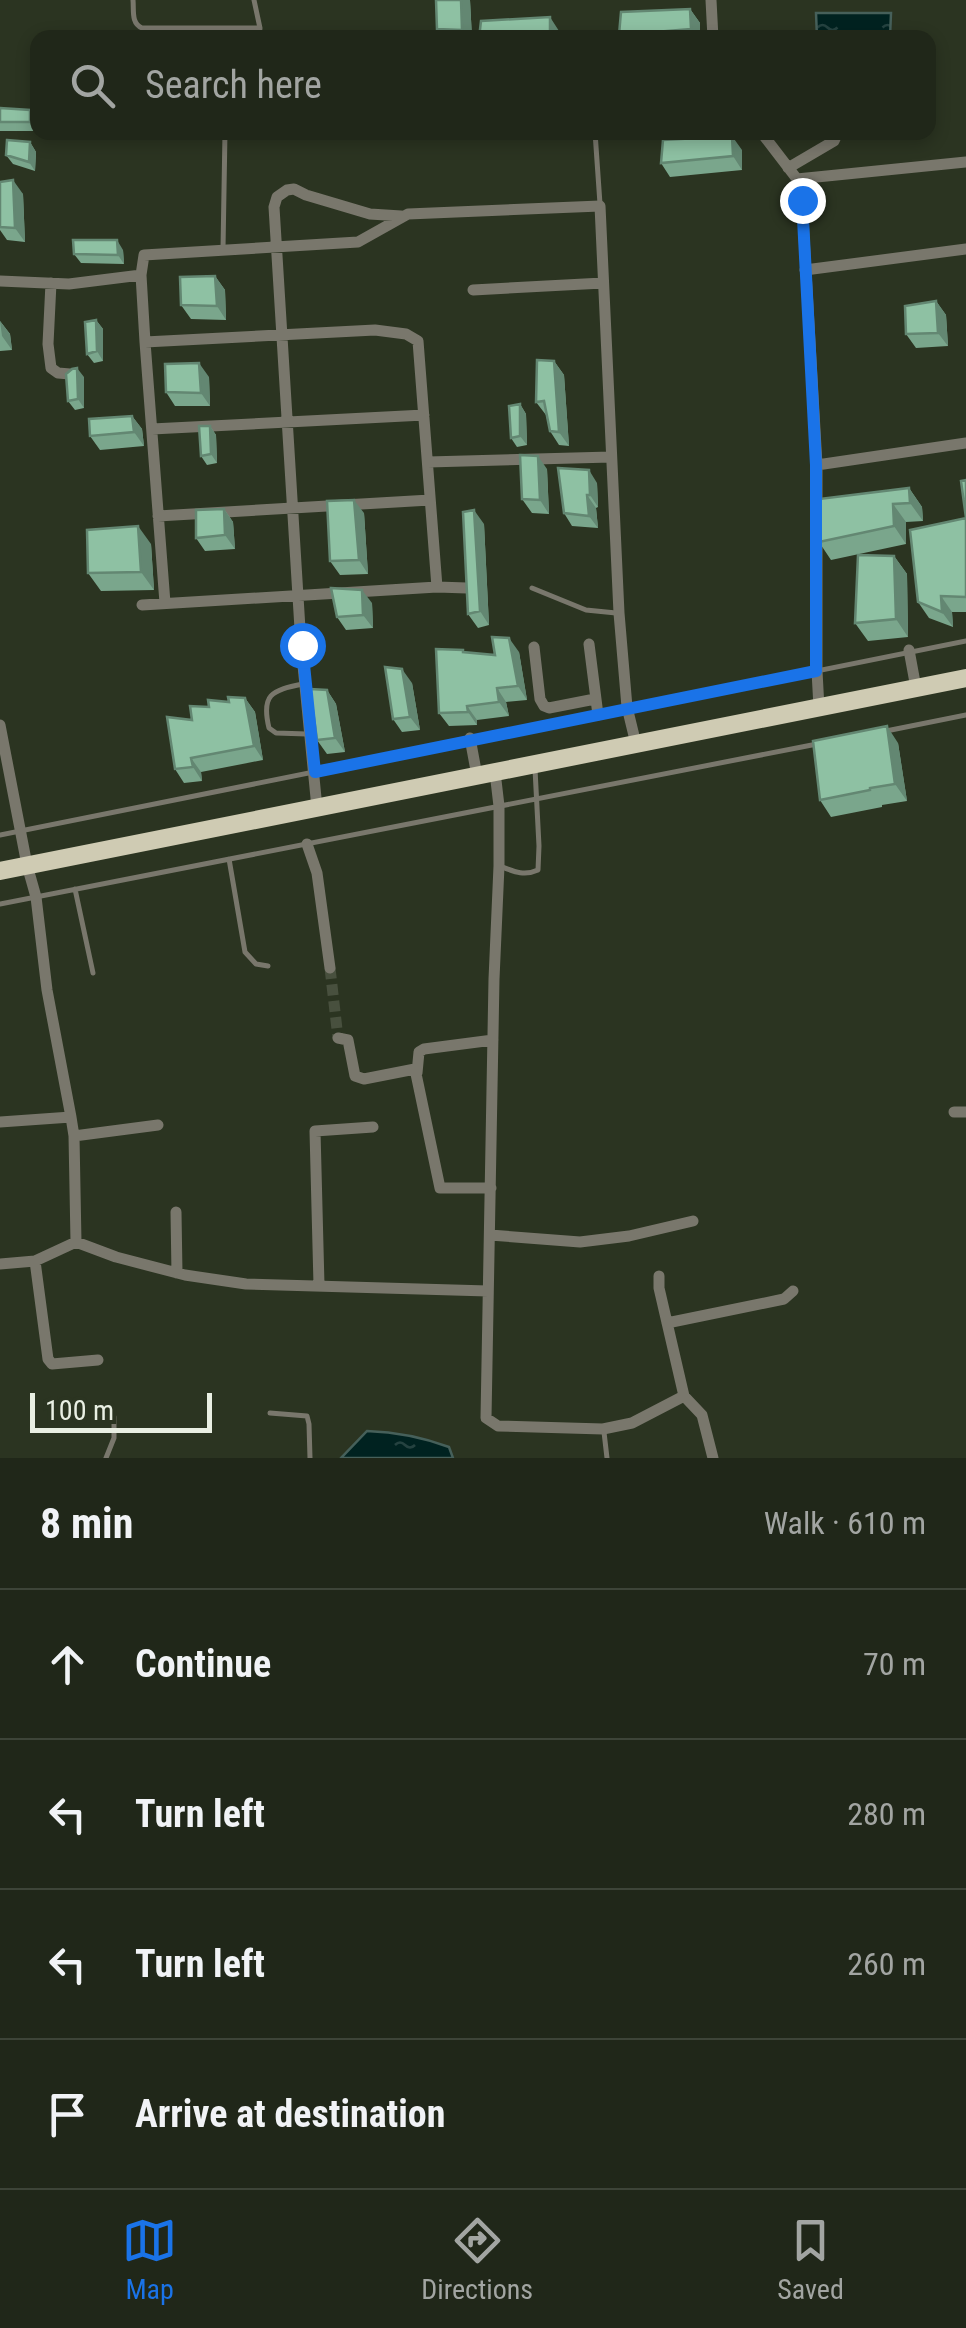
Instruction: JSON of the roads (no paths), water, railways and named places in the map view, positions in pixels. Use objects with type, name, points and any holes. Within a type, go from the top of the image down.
[{"type":"highway","points":[[0,871],[966,678]]},
{"type":"street","points":[[711,0],[713,30]]},
{"type":"street","points":[[767,140],[797,179],[802,200],[816,465],[819,708]]},
{"type":"street","points":[[788,168],[834,140]]},
{"type":"street","points":[[797,179],[966,162]]},
{"type":"street","points":[[317,808],[298,596],[274,207],[277,197],[287,190],[370,214],[405,216],[600,206],[619,613],[628,709],[636,744]]},
{"type":"street","points":[[166,604],[142,258],[146,253],[358,242],[405,216]]},
{"type":"street","points":[[806,270],[966,249]]},
{"type":"street","points":[[0,281],[69,284],[142,275]]},
{"type":"street","points":[[50,283],[49,356],[52,368],[70,374]]},
{"type":"street","points":[[472,290],[603,283]]},
{"type":"street","points":[[145,342],[375,330],[418,341],[437,587]]},
{"type":"street","points":[[152,430],[424,415]]},
{"type":"street","points":[[816,465],[966,443]]},
{"type":"street","points":[[428,462],[611,457]]},
{"type":"street","points":[[158,516],[430,500]]},
{"type":"street","points":[[142,604],[467,588]]},
{"type":"street","points":[[589,644],[598,715]]},
{"type":"street","points":[[534,647],[544,706],[596,699]]},
{"type":"street","points":[[910,651],[916,688]]},
{"type":"street","points":[[0,725],[36,897],[47,990],[74,1136],[76,1242]]},
{"type":"street","points":[[470,739],[499,806],[486,1418],[498,1426],[604,1429],[632,1423],[684,1396]]},
{"type":"street","points":[[308,844],[317,873],[330,968]]},
{"type":"street","points":[[338,1038],[348,1040],[355,1076],[364,1079],[412,1068],[417,1073]]},
{"type":"street","points":[[491,1188],[440,1188],[417,1073],[419,1052],[424,1049],[493,1040]]},
{"type":"street","points":[[0,1122],[71,1117]]},
{"type":"street","points":[[74,1136],[158,1126]]},
{"type":"street","points":[[318,1285],[315,1131],[373,1127]]},
{"type":"street","points":[[176,1212],[177,1273]]},
{"type":"street","points":[[490,1235],[580,1242],[630,1236],[692,1220]]},
{"type":"street","points":[[0,1264],[35,1261],[76,1242],[177,1273],[246,1284],[488,1291]]},
{"type":"street","points":[[35,1261],[48,1359],[52,1364],[98,1360]]},
{"type":"street","points":[[659,1276],[684,1396],[702,1415],[714,1458]]},
{"type":"street","points":[[667,1324],[784,1299],[793,1291]]},
{"type":"lane","points":[[133,0],[134,20],[142,28],[260,28],[254,0]]},
{"type":"lane","points":[[223,249],[225,140]]},
{"type":"lane","points":[[596,140],[600,206]]},
{"type":"lane","points":[[532,588],[586,610],[619,613]]},
{"type":"lane","points":[[0,835],[966,641]]},
{"type":"lane","points":[[306,684],[281,688],[268,697],[264,709],[270,728],[276,733],[311,734]]},
{"type":"lane","points":[[868,734],[966,715]]},
{"type":"lane","points":[[0,904],[830,742]]},
{"type":"lane","points":[[499,866],[520,874],[538,870],[534,764]]},
{"type":"lane","points":[[228,859],[245,952],[256,964],[268,966]]},
{"type":"lane","points":[[75,889],[93,973]]},
{"type":"lane","points":[[270,1413],[307,1416],[310,1458]]},
{"type":"lane","points":[[106,1458],[114,1438],[114,1417]]},
{"type":"lane","points":[[604,1429],[607,1458]]},
{"type":"water","points":[[816,13],[891,13],[890,30],[817,30]]},
{"type":"water","points":[[367,1431],[439,1443],[449,1447],[453,1458],[341,1458]]},
{"type":"tunnel","points":[[330,968],[338,1038]]}]
